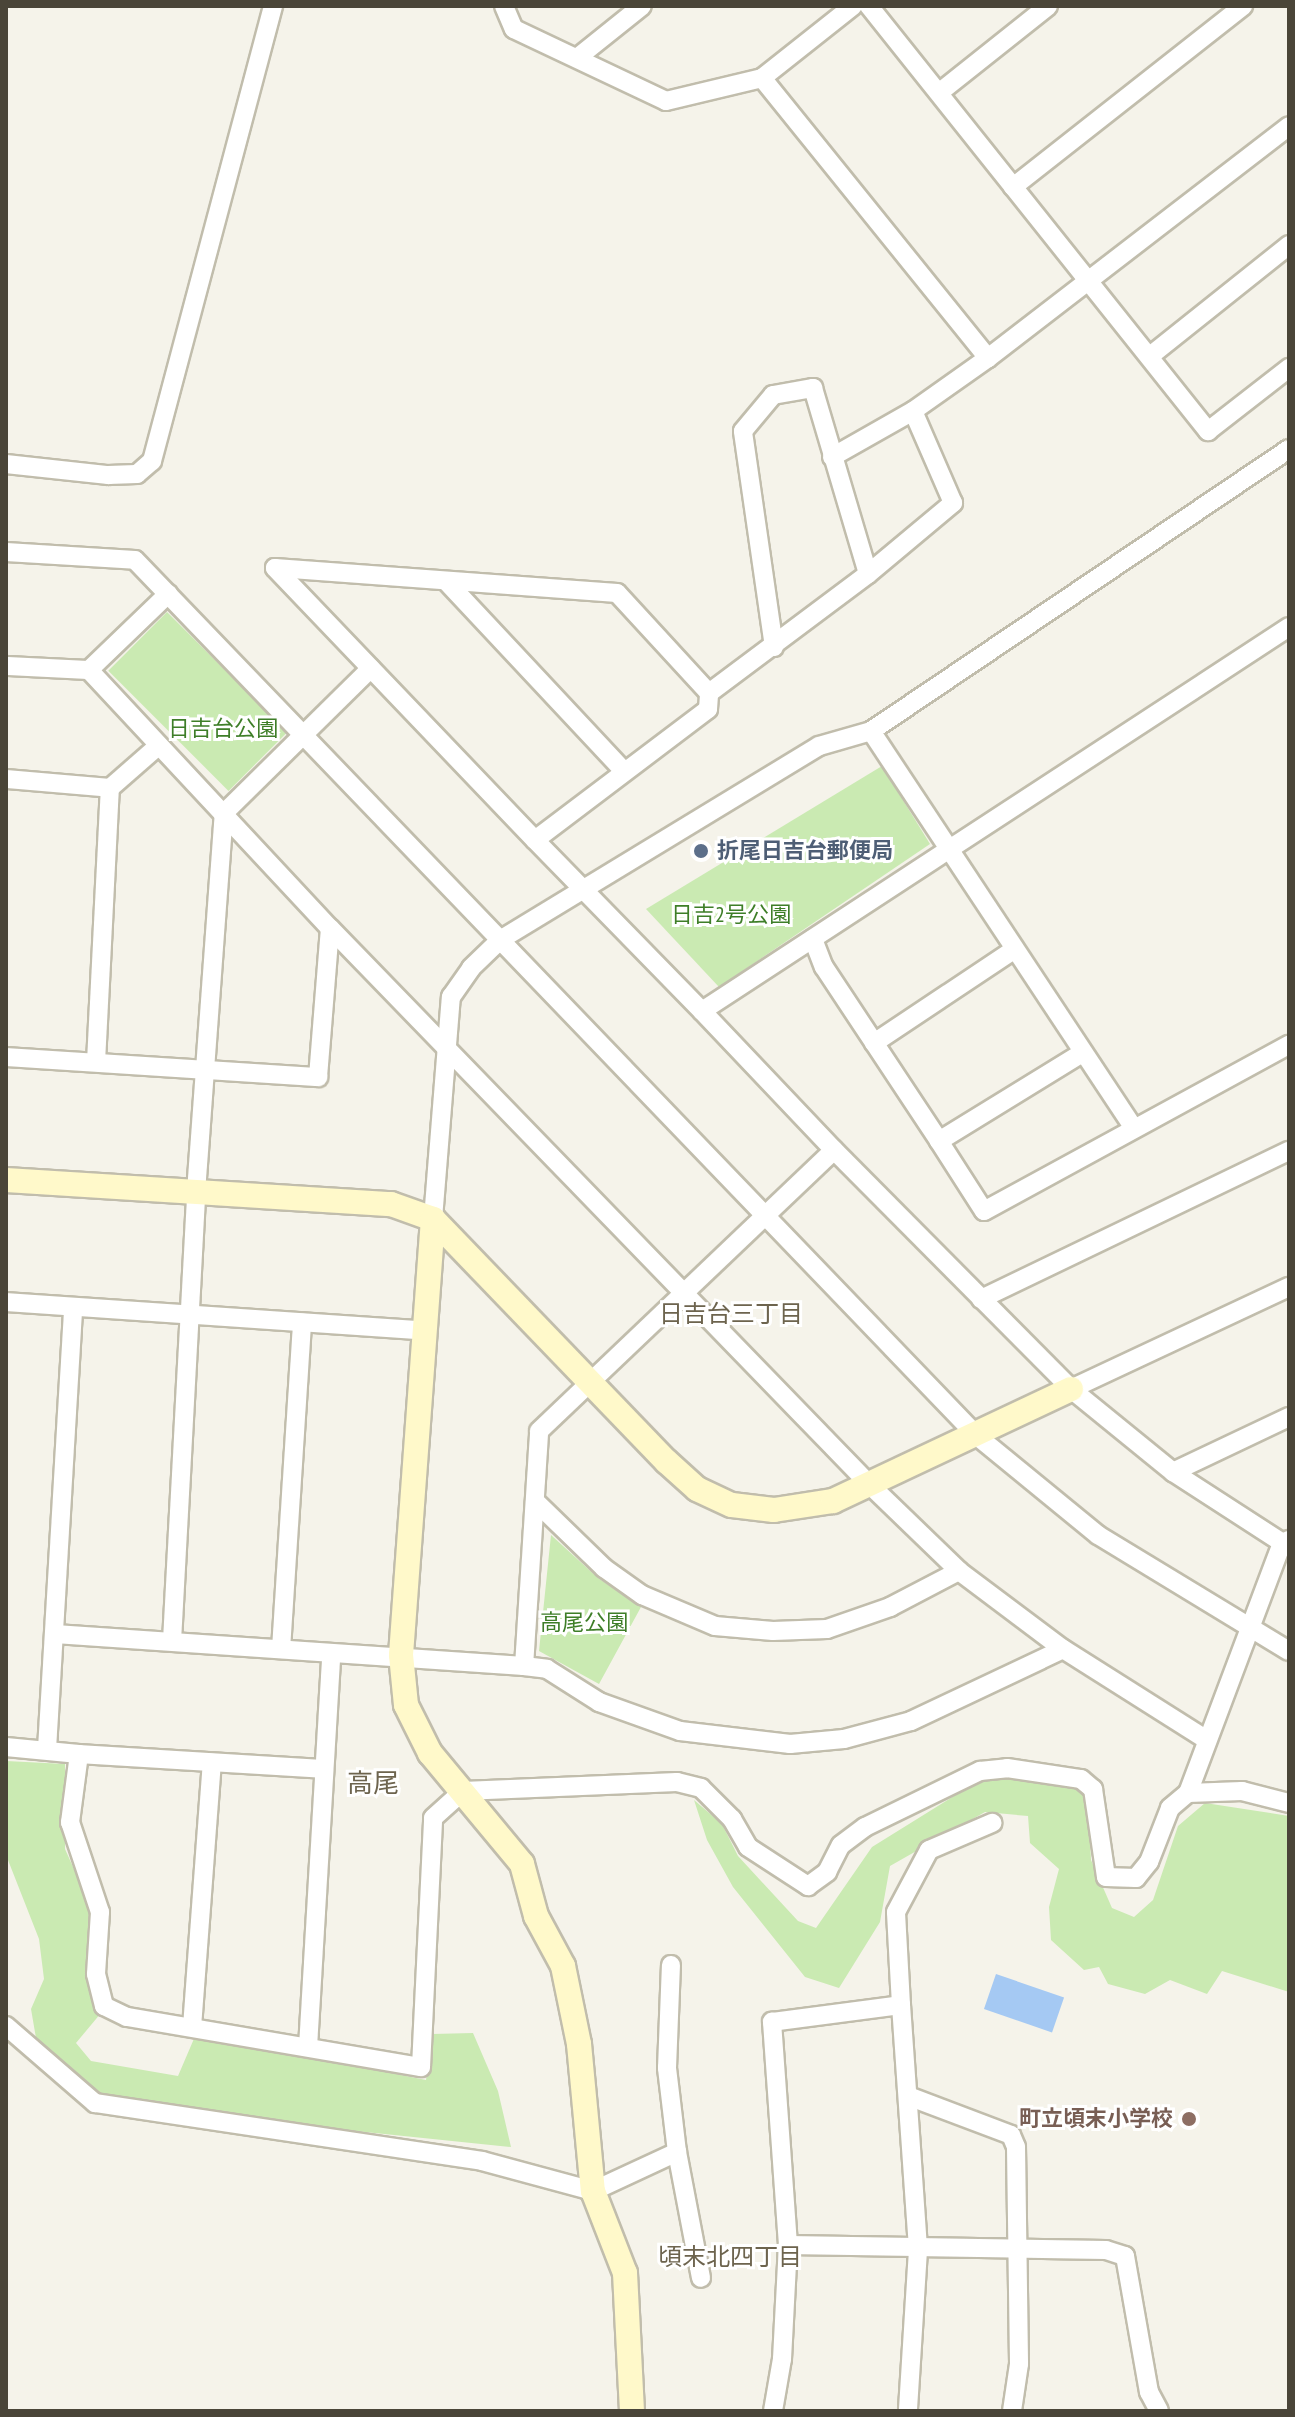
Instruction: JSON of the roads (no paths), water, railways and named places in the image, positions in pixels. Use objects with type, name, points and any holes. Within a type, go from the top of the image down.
[{"type":"street","points":[[6,464],[137,474],[152,461],[273,6]]},
{"type":"street","points":[[504,6],[514,29],[666,101],[762,78],[853,6]]},
{"type":"street","points":[[577,58],[642,6]]},
{"type":"street","points":[[869,6],[1208,431],[1289,368]]},
{"type":"street","points":[[940,92],[1048,6]]},
{"type":"street","points":[[1013,187],[1243,6]]},
{"type":"street","points":[[762,78],[988,358]]},
{"type":"street","points":[[832,457],[913,411],[988,358],[1288,130]]},
{"type":"street","points":[[1150,356],[1289,245]]},
{"type":"street","points":[[774,647],[743,431],[773,395],[813,388],[868,574]]},
{"type":"street","points":[[709,693],[868,574],[953,503],[913,411]]},
{"type":"street","points":[[632,2411],[625,2273],[593,2191],[579,2044],[563,1966],[536,1916],[522,1864],[430,1753],[406,1705],[401,1655],[422,1330],[433,1219],[444,1041],[451,997],[471,968],[500,940],[819,746],[871,731],[1289,449]]},
{"type":"street","points":[[6,552],[135,560],[977,1436],[1098,1535],[1250,1631],[1289,1651]]},
{"type":"street","points":[[79,1754],[70,1822],[100,1912],[96,1974],[104,2006],[127,2017],[421,2067],[433,1818],[463,1791],[677,1782],[701,1788],[732,1819],[748,1847],[808,1886],[827,1872],[841,1845],[865,1827],[980,1771],[1007,1768],[1081,1779],[1093,1789],[1100,1864],[1106,1877],[1120,1881],[1136,1878],[1149,1862],[1170,1808],[1188,1793],[1287,1543],[1173,1472],[1071,1389],[834,1150],[702,1011],[535,840],[275,568],[617,593],[709,693],[708,709],[535,840]]},
{"type":"street","points":[[447,582],[624,771]]},
{"type":"street","points":[[89,670],[168,594]]},
{"type":"street","points":[[702,1011],[1289,627]]},
{"type":"street","points":[[6,666],[89,670],[330,928],[444,1041],[868,1483],[959,1571],[1063,1649],[1207,1740]]},
{"type":"street","points":[[172,1641],[196,1192],[224,813],[371,668]]},
{"type":"street","points":[[871,731],[1133,1127]]},
{"type":"street","points":[[96,1062],[110,788],[158,746]]},
{"type":"street","points":[[6,779],[110,788]]},
{"type":"street","points":[[6,1057],[318,1077],[330,928]]},
{"type":"street","points":[[813,939],[824,967],[984,1211],[1133,1127],[1289,1045]]},
{"type":"street","points":[[874,1043],[1015,949]]},
{"type":"street","points":[[939,1141],[1082,1053]]},
{"type":"street","points":[[524,1666],[539,1431],[834,1150]]},
{"type":"street","points":[[981,1299],[1289,1151]]},
{"type":"street","points":[[6,1180],[391,1204],[433,1219],[697,1489],[732,1505],[808,1508],[977,1436],[1289,1287]]},
{"type":"street","points":[[6,1302],[422,1330]]},
{"type":"street","points":[[47,1749],[73,1308]]},
{"type":"street","points":[[281,1649],[302,1323]]},
{"type":"street","points":[[1173,1472],[1289,1417]]},
{"type":"street","points":[[536,1502],[604,1568],[642,1595],[715,1626],[773,1631],[827,1629],[890,1607],[959,1571]]},
{"type":"street","points":[[55,1634],[281,1649],[331,1656],[401,1655],[547,1669],[599,1702],[680,1731],[790,1744],[844,1739],[911,1721],[1063,1649]]},
{"type":"street","points":[[308,2047],[331,1656]]},
{"type":"street","points":[[6,1747],[322,1769]]},
{"type":"street","points":[[192,2027],[212,1763]]},
{"type":"street","points":[[1188,1793],[1242,1791],[1289,1803]]},
{"type":"street","points":[[908,2411],[918,2250],[896,1912],[929,1850],[992,1823]]},
{"type":"street","points":[[671,1965],[667,2068],[677,2152],[701,2278]]},
{"type":"street","points":[[773,2411],[782,2359],[788,2245],[772,2022],[901,2005]]},
{"type":"street","points":[[6,2026],[95,2103],[482,2161],[593,2191],[677,2152]]},
{"type":"street","points":[[908,2096],[1011,2135],[1016,2147],[1019,2364],[1012,2411]]},
{"type":"street","points":[[788,2245],[918,2250],[1106,2250],[1125,2256],[1149,2392],[1159,2411]]},
{"type":"water","points":[[996,1974],[1064,1997],[1052,2032],[984,2009]]},
{"type":"place","name":"折尾日吉台郵便局","points":[[701,851]]},
{"type":"place","name":"町立頃末小学校","points":[[1189,2119]]},
{"type":"district","name":"日吉台三丁目","points":[[731,1314]]},
{"type":"district","name":"高尾","points":[[373,1783]]},
{"type":"district","name":"頃末北四丁目","points":[[730,2257]]},
{"type":"park label","name":"日吉台公園","points":[[223,729]]},
{"type":"park label","name":"日吉2号公園","points":[[731,915]]},
{"type":"park label","name":"高尾公園","points":[[584,1623]]}]
